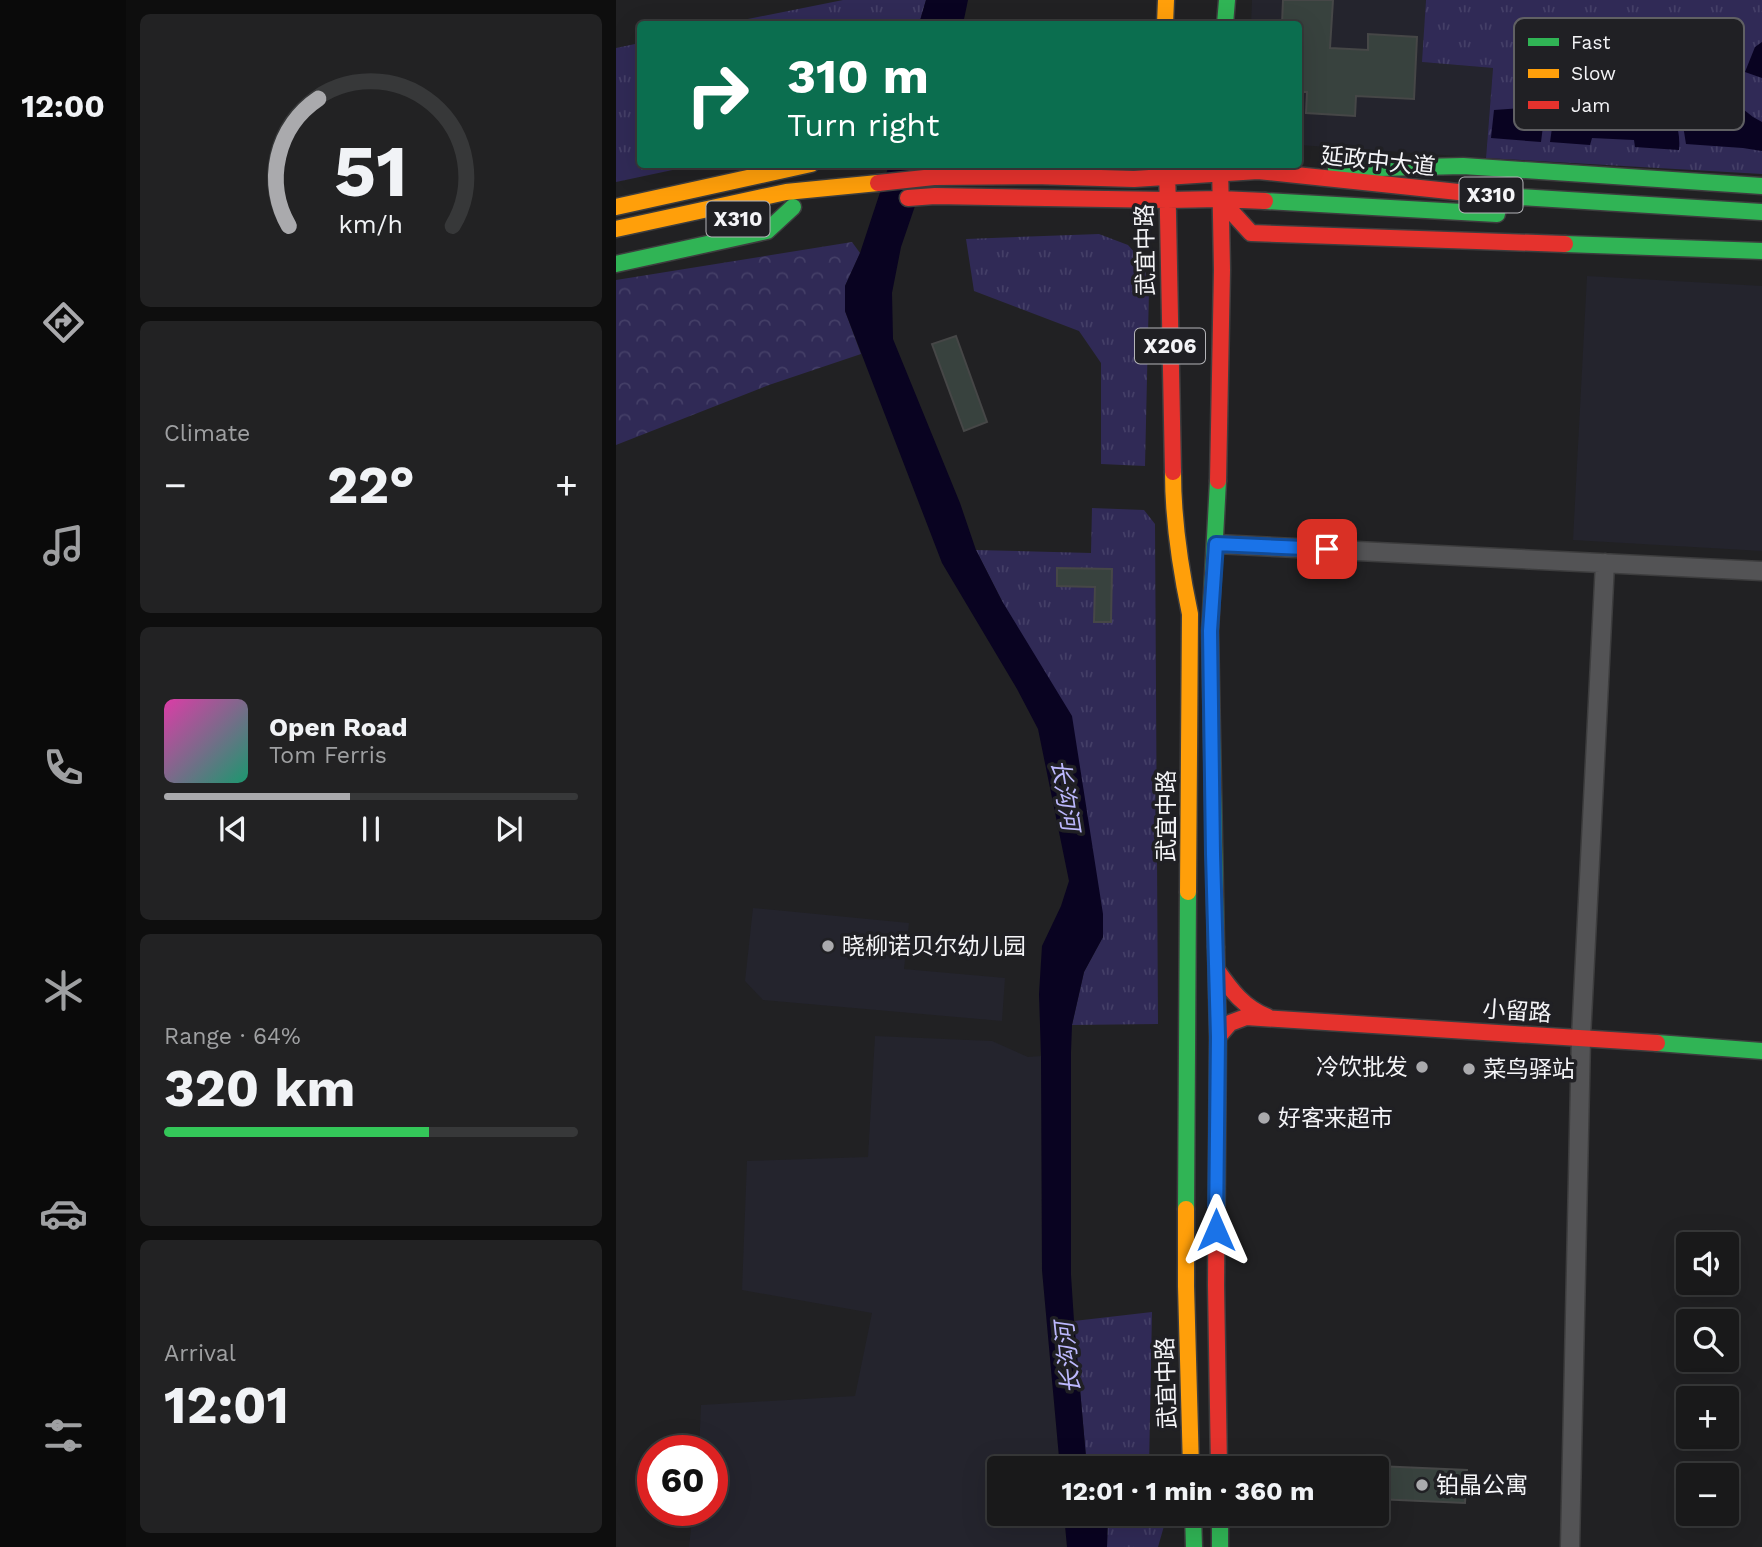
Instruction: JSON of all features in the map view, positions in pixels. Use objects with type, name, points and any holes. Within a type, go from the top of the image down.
[{"type":"main road","points":[[1225,21],[1227,0]]},
{"type":"main road","points":[[1258,171],[1463,166],[1762,186]]},
{"type":"main road","points":[[616,207],[790,168]]},
{"type":"main road","points":[[1034,176],[1067,168]]},
{"type":"main road","name":"延政中大道","points":[[616,229],[786,191],[934,177],[1134,179],[1167,170],[1220,169],[1490,195],[1762,212]]},
{"type":"main road","name":"武宜中路","points":[[1219,1456],[1216,1285],[1218,1037],[1210,631],[1220,453],[1220,169]]},
{"type":"main road","name":"武宜中路","points":[[1167,170],[1173,493],[1181,571],[1190,614],[1186,1286],[1191,1456]]},
{"type":"main road","name":"延政中大道","points":[[898,199],[1220,199],[1512,215]]},
{"type":"main road","points":[[1220,199],[1251,233],[1762,251]]},
{"type":"main road","name":"X310","points":[[616,264],[767,231],[799,206],[765,213]]},
{"type":"main road","name":"小留路","points":[[1217,970],[1236,997],[1253,1013],[1268,1017]]},
{"type":"main road","name":"小留路","points":[[1218,1037],[1230,1023],[1246,1017],[1268,1017],[1762,1051]]},
{"type":"main road","points":[[1193,1526],[1194,1547]]},
{"type":"main road","points":[[1220,1526],[1220,1547]]},
{"type":"street","points":[[1216,544],[1762,571]]},
{"type":"street","points":[[1570,1547],[1581,1038],[1605,563]]},
{"type":"shaded area","points":[[1252,0],[1426,0],[1423,62],[1493,68],[1486,158],[1302,145],[1302,21],[1251,21]]},
{"type":"shaded area","points":[[1587,276],[1762,286],[1762,551],[1573,540]]},
{"type":"shaded area","name":"晓柳诺贝尔幼儿园","points":[[753,908],[909,923],[904,969],[1005,978],[1002,1021],[763,1000],[745,981]]},
{"type":"shaded area","points":[[875,1036],[992,1041],[1028,1057],[1041,1056],[1042,1270],[1059,1456],[987,1456],[987,1526],[1065,1526],[1067,1547],[689,1547],[691,1526],[728,1526],[728,1435],[700,1435],[701,1405],[855,1396],[872,1313],[742,1290],[747,1161],[868,1157]]},
{"type":"green space","points":[[843,0],[926,0],[920,21],[738,21]]},
{"type":"green space","points":[[1426,0],[1762,0],[1762,174],[1486,158],[1493,68],[1422,62]]},
{"type":"green space","points":[[637,44],[637,168],[682,168],[616,182],[616,48]]},
{"type":"green space","points":[[1099,234],[1128,245],[1143,262],[1149,290],[1145,466],[1101,464],[1101,363],[1079,331],[974,291],[966,239]]},
{"type":"green space","points":[[852,242],[860,253],[845,286],[845,311],[861,354],[769,385],[616,445],[616,280]]},
{"type":"green space","points":[[1092,508],[1144,510],[1155,524],[1158,1024],[1072,1025],[1084,972],[1103,937],[1002,601],[976,550],[1091,553]]},
{"type":"green space","points":[[1152,1312],[1149,1456],[1086,1456],[1074,1321]]},
{"type":"green space","points":[[1108,1526],[1164,1526],[1158,1547],[1107,1547]]},
{"type":"water","points":[[926,0],[968,0],[964,21],[920,21]]},
{"type":"water","points":[[1762,42],[1762,78],[1745,72],[1755,47]]},
{"type":"water","points":[[1514,109],[1514,130],[1542,130],[1541,142],[1491,138],[1494,110]]},
{"type":"water","points":[[1744,110],[1762,122],[1762,151],[1686,144],[1684,130],[1744,130]]},
{"type":"water","points":[[1552,130],[1678,130],[1679,150],[1635,147],[1634,140],[1592,138],[1590,145],[1550,142]]},
{"type":"water","name":"长沟河","points":[[888,168],[928,168],[901,247],[892,293],[893,339],[960,503],[976,550],[1002,601],[1072,716],[1103,914],[1103,937],[1084,972],[1072,1025],[1071,1052],[1071,1275],[1086,1456],[1059,1456],[1042,1270],[1039,994],[1042,946],[1061,906],[1069,881],[1038,729],[942,563],[845,311],[845,286],[860,253]]},
{"type":"water","points":[[1065,1526],[1108,1526],[1107,1547],[1067,1547]]},
{"type":"building","points":[[1283,0],[1333,0],[1330,48],[1368,50],[1368,34],[1417,37],[1414,99],[1356,96],[1355,116],[1306,113],[1307,92],[1302,92],[1302,21],[1282,21]]},
{"type":"building","points":[[956,336],[987,422],[964,431],[932,344]]},
{"type":"building","points":[[1057,568],[1112,569],[1111,622],[1094,622],[1095,587],[1057,586]]},
{"type":"building","name":"铂晶公寓","points":[[1389,1467],[1467,1470],[1465,1503],[1389,1500]]},
{"type":"traffic: fast","points":[[1225,21],[1227,0]]},
{"type":"traffic: fast","points":[[1336,169],[1463,166],[1762,186]]},
{"type":"traffic: fast","points":[[1487,195],[1762,212]]},
{"type":"traffic: fast","points":[[1265,201],[1497,214]]},
{"type":"traffic: fast","points":[[616,264],[767,231],[793,207]]},
{"type":"traffic: fast","points":[[1565,244],[1762,251]]},
{"type":"traffic: fast","points":[[1216,947],[1210,631],[1218,481]]},
{"type":"traffic: fast","points":[[1186,1209],[1188,892]]},
{"type":"traffic: fast","points":[[1657,1043],[1762,1051]]},
{"type":"traffic: fast","points":[[1193,1526],[1194,1547]]},
{"type":"traffic: fast","points":[[1220,1526],[1220,1547]]},
{"type":"traffic: slow","points":[[1165,21],[1166,0]]},
{"type":"traffic: slow","points":[[616,207],[793,168]]},
{"type":"traffic: slow","points":[[616,229],[786,192],[878,183]]},
{"type":"traffic: slow","points":[[1173,472],[1178,543],[1190,614],[1188,892]]},
{"type":"traffic: slow","points":[[1186,1209],[1191,1456]]},
{"type":"traffic: jam","points":[[1167,168],[1173,472]]},
{"type":"traffic: jam","points":[[1218,481],[1222,270],[1220,168]]},
{"type":"traffic: jam","points":[[878,183],[934,177],[1134,179],[1258,171],[1487,195]]},
{"type":"traffic: jam","points":[[908,198],[935,196],[1265,201]]},
{"type":"traffic: jam","points":[[1220,199],[1251,233],[1565,244]]},
{"type":"traffic: jam","points":[[1216,947],[1219,1456]]},
{"type":"traffic: jam","points":[[1217,970],[1245,1003],[1268,1017]]},
{"type":"traffic: jam","points":[[1218,1037],[1230,1023],[1246,1017],[1657,1043]]},
{"type":"place","name":"晓柳诺贝尔幼儿园","points":[[828,946]]},
{"type":"place","name":"冷饮批发","points":[[1422,1067]]},
{"type":"place","name":"菜鸟驿站","points":[[1469,1069]]},
{"type":"place","name":"好客来超市","points":[[1264,1118]]},
{"type":"place","name":"铂晶公寓","points":[[1422,1485]]},
{"type":"route","points":[[1216,1230],[1218,1037],[1210,631],[1216,544],[1327,549]]}]
